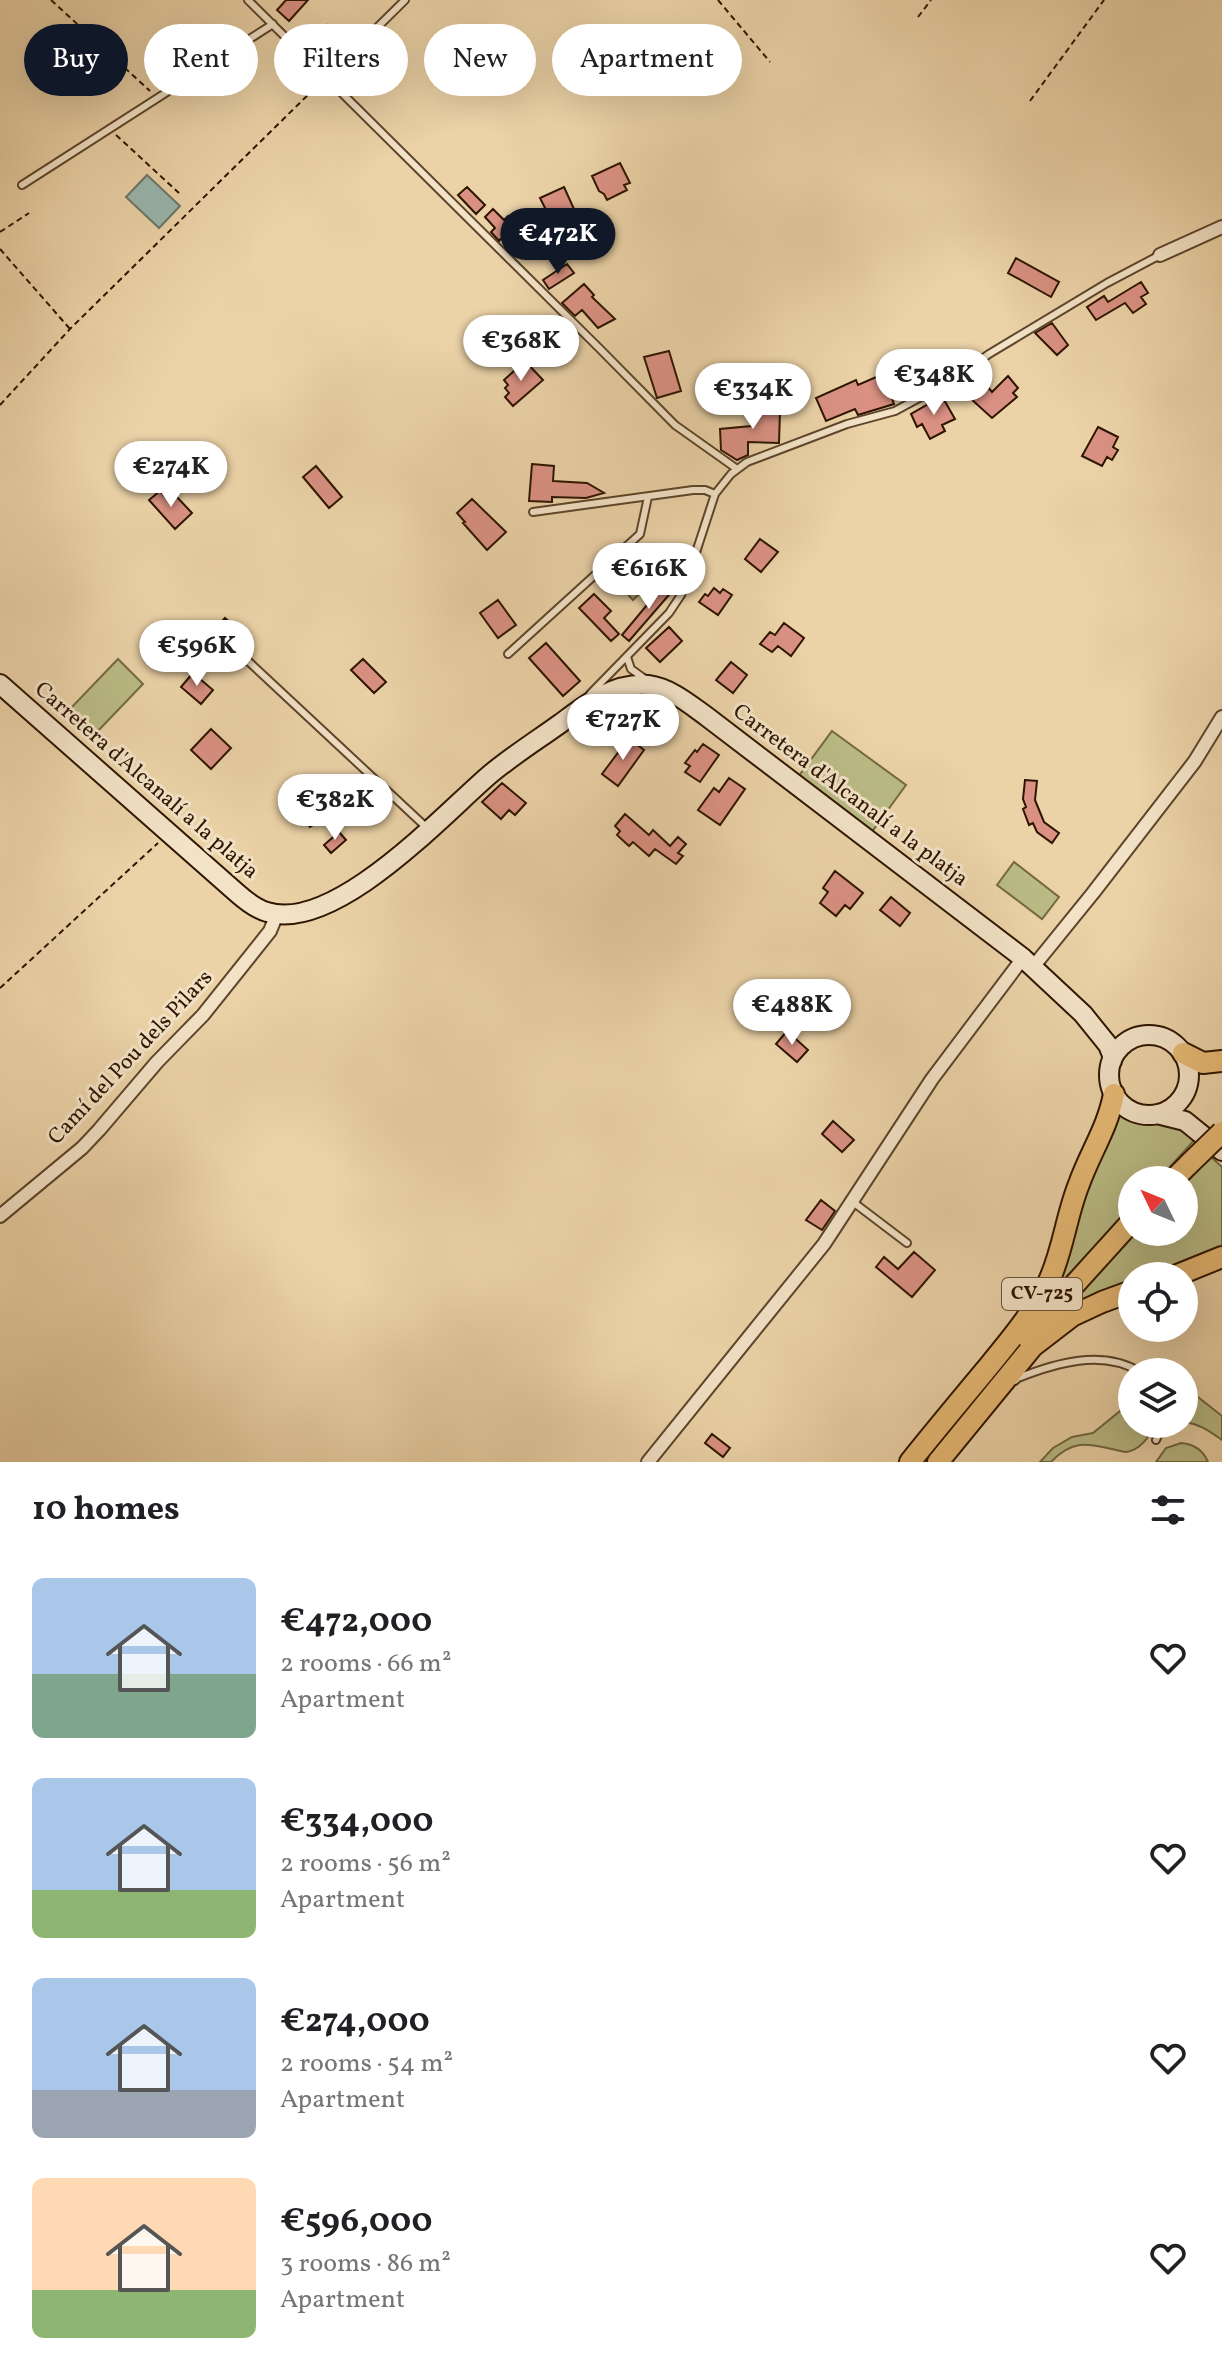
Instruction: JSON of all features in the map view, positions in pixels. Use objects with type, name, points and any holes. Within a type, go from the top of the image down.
[{"type":"main road","name":"Carretera d'Alcanalí a la platja","points":[[0,684],[250,904],[277,914],[294,914],[312,909],[350,891],[429,830],[489,775],[595,699],[630,685],[648,685],[666,690],[706,716],[1028,963],[1083,1014],[1112,1034],[1136,1037]]},
{"type":"main road","name":"Carretera d'Alcanalí a la platja","points":[[1083,1014],[1108,1045],[1112,1061]]},
{"type":"main road","points":[[1157,1114],[1170,1109],[1181,1099],[1187,1087],[1188,1063],[1174,1043],[1162,1037],[1136,1037],[1126,1042],[1112,1061],[1110,1083],[1114,1094],[1132,1111],[1185,1121],[1222,1150]]},
{"type":"main road","points":[[1183,1053],[1203,1063],[1222,1061]]},
{"type":"main road","points":[[1187,1087],[1199,1121],[1222,1150]]},
{"type":"main road","name":"CV-725","points":[[910,1462],[1009,1343],[1048,1283],[1076,1192],[1103,1132],[1114,1094]]},
{"type":"main road","points":[[1187,1166],[1222,1132]]},
{"type":"main road","name":"CV-725","points":[[924,1462],[1034,1329],[1118,1236]]},
{"type":"main road","points":[[1198,1267],[1222,1257]]},
{"type":"main road","name":"CV-725","points":[[941,1462],[1033,1346],[1072,1316],[1118,1296]]},
{"type":"street","points":[[1160,255],[1222,227]]},
{"type":"street","points":[[648,1462],[824,1244],[932,1079],[1028,963],[1093,893],[1195,761],[1222,717]]},
{"type":"street","name":"Camí del Pou dels Pilars","points":[[0,1216],[82,1148],[99,1130],[157,1062],[203,1015],[270,931],[277,914]]},
{"type":"lane","points":[[22,185],[273,24],[248,0]]},
{"type":"lane","points":[[381,24],[405,0]]},
{"type":"lane","points":[[346,96],[657,408],[698,443],[737,469]]},
{"type":"lane","points":[[560,723],[669,613],[681,595],[715,494],[737,469],[747,462],[831,429],[895,411],[952,380],[989,354],[1107,283],[1160,255]]},
{"type":"lane","points":[[533,512],[693,490],[715,494]]},
{"type":"lane","points":[[508,654],[640,534],[648,497]]},
{"type":"lane","points":[[627,657],[631,669],[666,690]]},
{"type":"lane","points":[[248,661],[429,830]]},
{"type":"lane","points":[[853,1202],[907,1243]]},
{"type":"lane","points":[[941,1462],[1018,1378],[1049,1365],[1084,1359],[1118,1364]]},
{"type":"path","points":[[51,0],[157,98]]},
{"type":"path","points":[[718,0],[770,62]]},
{"type":"path","points":[[918,17],[931,0]]},
{"type":"path","points":[[1030,101],[1104,0]]},
{"type":"path","points":[[0,405],[70,329],[308,96]]},
{"type":"path","points":[[109,129],[179,193]]},
{"type":"path","points":[[0,232],[29,213]]},
{"type":"path","points":[[0,249],[70,329]]},
{"type":"path","points":[[0,988],[169,833]]},
{"type":"green space","points":[[621,557],[647,586],[633,600],[606,571]]},
{"type":"green space","points":[[118,659],[143,684],[95,734],[70,709]]},
{"type":"green space","points":[[832,731],[906,785],[871,833],[798,777]]},
{"type":"green space","points":[[1014,862],[1059,897],[1042,919],[997,885]]},
{"type":"green space","points":[[1118,1114],[1143,1123],[1166,1122],[1198,1136],[1171,1166],[1118,1166],[1118,1223],[1053,1291],[1074,1215]]},
{"type":"green space","points":[[1210,1156],[1222,1167],[1222,1248],[1188,1262],[1118,1262],[1118,1289],[1063,1312],[1122,1246],[1198,1246],[1198,1168]]},
{"type":"green space","points":[[1198,1397],[1222,1416],[1222,1440],[1200,1426]]},
{"type":"green space","points":[[1118,1413],[1118,1438],[1147,1438],[1136,1449],[1126,1452],[1095,1445],[1077,1445],[1051,1462],[1040,1462],[1053,1448],[1072,1437],[1093,1433]]},
{"type":"green space","points":[[1181,1443],[1198,1448],[1208,1462],[1156,1462],[1166,1448]]},
{"type":"water","points":[[147,175],[180,206],[159,228],[126,197]]},
{"type":"building","points":[[286,0],[308,0],[289,21],[277,10]]},
{"type":"building","points":[[620,163],[630,183],[624,185],[627,190],[607,200],[592,176]]},
{"type":"building","points":[[467,187],[485,205],[476,214],[458,195]]},
{"type":"building","points":[[564,187],[574,209],[551,220],[540,198]]},
{"type":"building","points":[[493,209],[504,220],[508,216],[516,223],[499,241],[491,232],[495,228],[485,217]]},
{"type":"building","points":[[1016,258],[1059,282],[1051,297],[1008,273]]},
{"type":"building","points":[[567,264],[574,273],[549,289],[543,280]]},
{"type":"building","points":[[1141,282],[1148,293],[1141,297],[1146,304],[1133,313],[1125,303],[1096,320],[1087,307],[1104,296],[1108,302]]},
{"type":"building","points":[[584,284],[594,295],[592,297],[615,319],[598,328],[582,310],[575,316],[562,303]]},
{"type":"building","points":[[1052,323],[1068,345],[1057,355],[1035,333]]},
{"type":"building","points":[[669,351],[681,391],[657,398],[644,357]]},
{"type":"building","points":[[525,361],[543,380],[513,406],[505,397],[509,393],[504,380]]},
{"type":"building","points":[[883,374],[894,404],[858,415],[855,409],[826,421],[816,398],[856,380],[858,385]]},
{"type":"building","points":[[1008,376],[1018,388],[1013,393],[1017,397],[992,418],[959,388],[971,378],[975,383],[980,378],[992,392]]},
{"type":"building","points":[[943,398],[955,419],[942,425],[945,431],[930,439],[922,424],[917,427],[911,414]]},
{"type":"building","points":[[752,401],[775,402],[775,411],[780,411],[779,443],[748,442],[748,455],[737,460],[721,450],[720,429],[751,426]]},
{"type":"building","points":[[1098,427],[1118,437],[1113,447],[1118,450],[1112,460],[1107,457],[1102,466],[1082,456]]},
{"type":"building","points":[[532,464],[554,466],[553,481],[587,483],[604,493],[586,498],[552,497],[552,502],[529,501]]},
{"type":"building","points":[[316,466],[342,497],[329,508],[303,477]]},
{"type":"building","points":[[160,491],[169,501],[175,495],[192,513],[175,529],[149,500]]},
{"type":"building","points":[[472,499],[506,532],[487,550],[457,513]]},
{"type":"building","points":[[760,539],[778,552],[761,572],[745,559]]},
{"type":"building","points":[[666,582],[675,588],[629,641],[622,635]]},
{"type":"building","points":[[714,588],[720,593],[723,589],[732,595],[718,615],[699,602]]},
{"type":"building","points":[[594,594],[611,611],[604,618],[619,634],[611,641],[579,608]]},
{"type":"building","points":[[498,600],[516,625],[498,638],[480,613]]},
{"type":"building","points":[[225,618],[238,629],[206,667],[193,655],[203,643],[198,633],[212,622],[217,627]]},
{"type":"building","points":[[784,623],[804,638],[791,656],[778,646],[772,652],[760,644],[770,632],[775,635]]},
{"type":"building","points":[[669,627],[682,641],[660,662],[646,648]]},
{"type":"building","points":[[546,643],[580,681],[563,696],[529,658]]},
{"type":"building","points":[[363,659],[386,682],[374,693],[351,670]]},
{"type":"building","points":[[731,662],[747,675],[733,693],[716,680]]},
{"type":"building","points":[[193,673],[213,690],[201,704],[181,687]]},
{"type":"building","points":[[211,729],[231,748],[211,769],[191,750]]},
{"type":"building","points":[[629,738],[644,750],[618,786],[602,774]]},
{"type":"building","points":[[703,744],[719,755],[700,782],[685,772],[690,766],[685,763]]},
{"type":"building","points":[[729,778],[745,789],[720,825],[698,810],[714,788],[719,792]]},
{"type":"building","points":[[1025,780],[1037,781],[1035,800],[1044,822],[1059,833],[1052,843],[1037,832],[1033,823],[1029,825],[1023,809],[1026,807],[1023,799]]},
{"type":"building","points":[[502,783],[526,803],[515,815],[509,810],[501,819],[482,802]]},
{"type":"building","points":[[310,789],[317,798],[320,795],[327,803],[322,807],[328,815],[310,827],[292,804]]},
{"type":"building","points":[[625,814],[649,835],[653,830],[670,846],[678,837],[686,844],[678,853],[683,856],[676,864],[655,849],[649,856],[633,842],[629,846],[617,835],[620,831],[615,826]]},
{"type":"building","points":[[339,832],[346,840],[331,853],[324,845]]},
{"type":"building","points":[[835,871],[863,893],[850,909],[845,905],[836,916],[820,903],[828,892],[823,888]]},
{"type":"building","points":[[891,897],[910,913],[900,926],[880,910]]},
{"type":"building","points":[[787,1031],[808,1050],[797,1062],[776,1044]]},
{"type":"building","points":[[833,1121],[854,1140],[842,1152],[822,1134]]},
{"type":"building","points":[[821,1200],[835,1211],[822,1230],[806,1220]]},
{"type":"building","points":[[914,1252],[935,1270],[912,1297],[876,1267],[884,1257],[898,1269]]},
{"type":"building","points":[[712,1434],[730,1448],[723,1457],[705,1443]]}]
